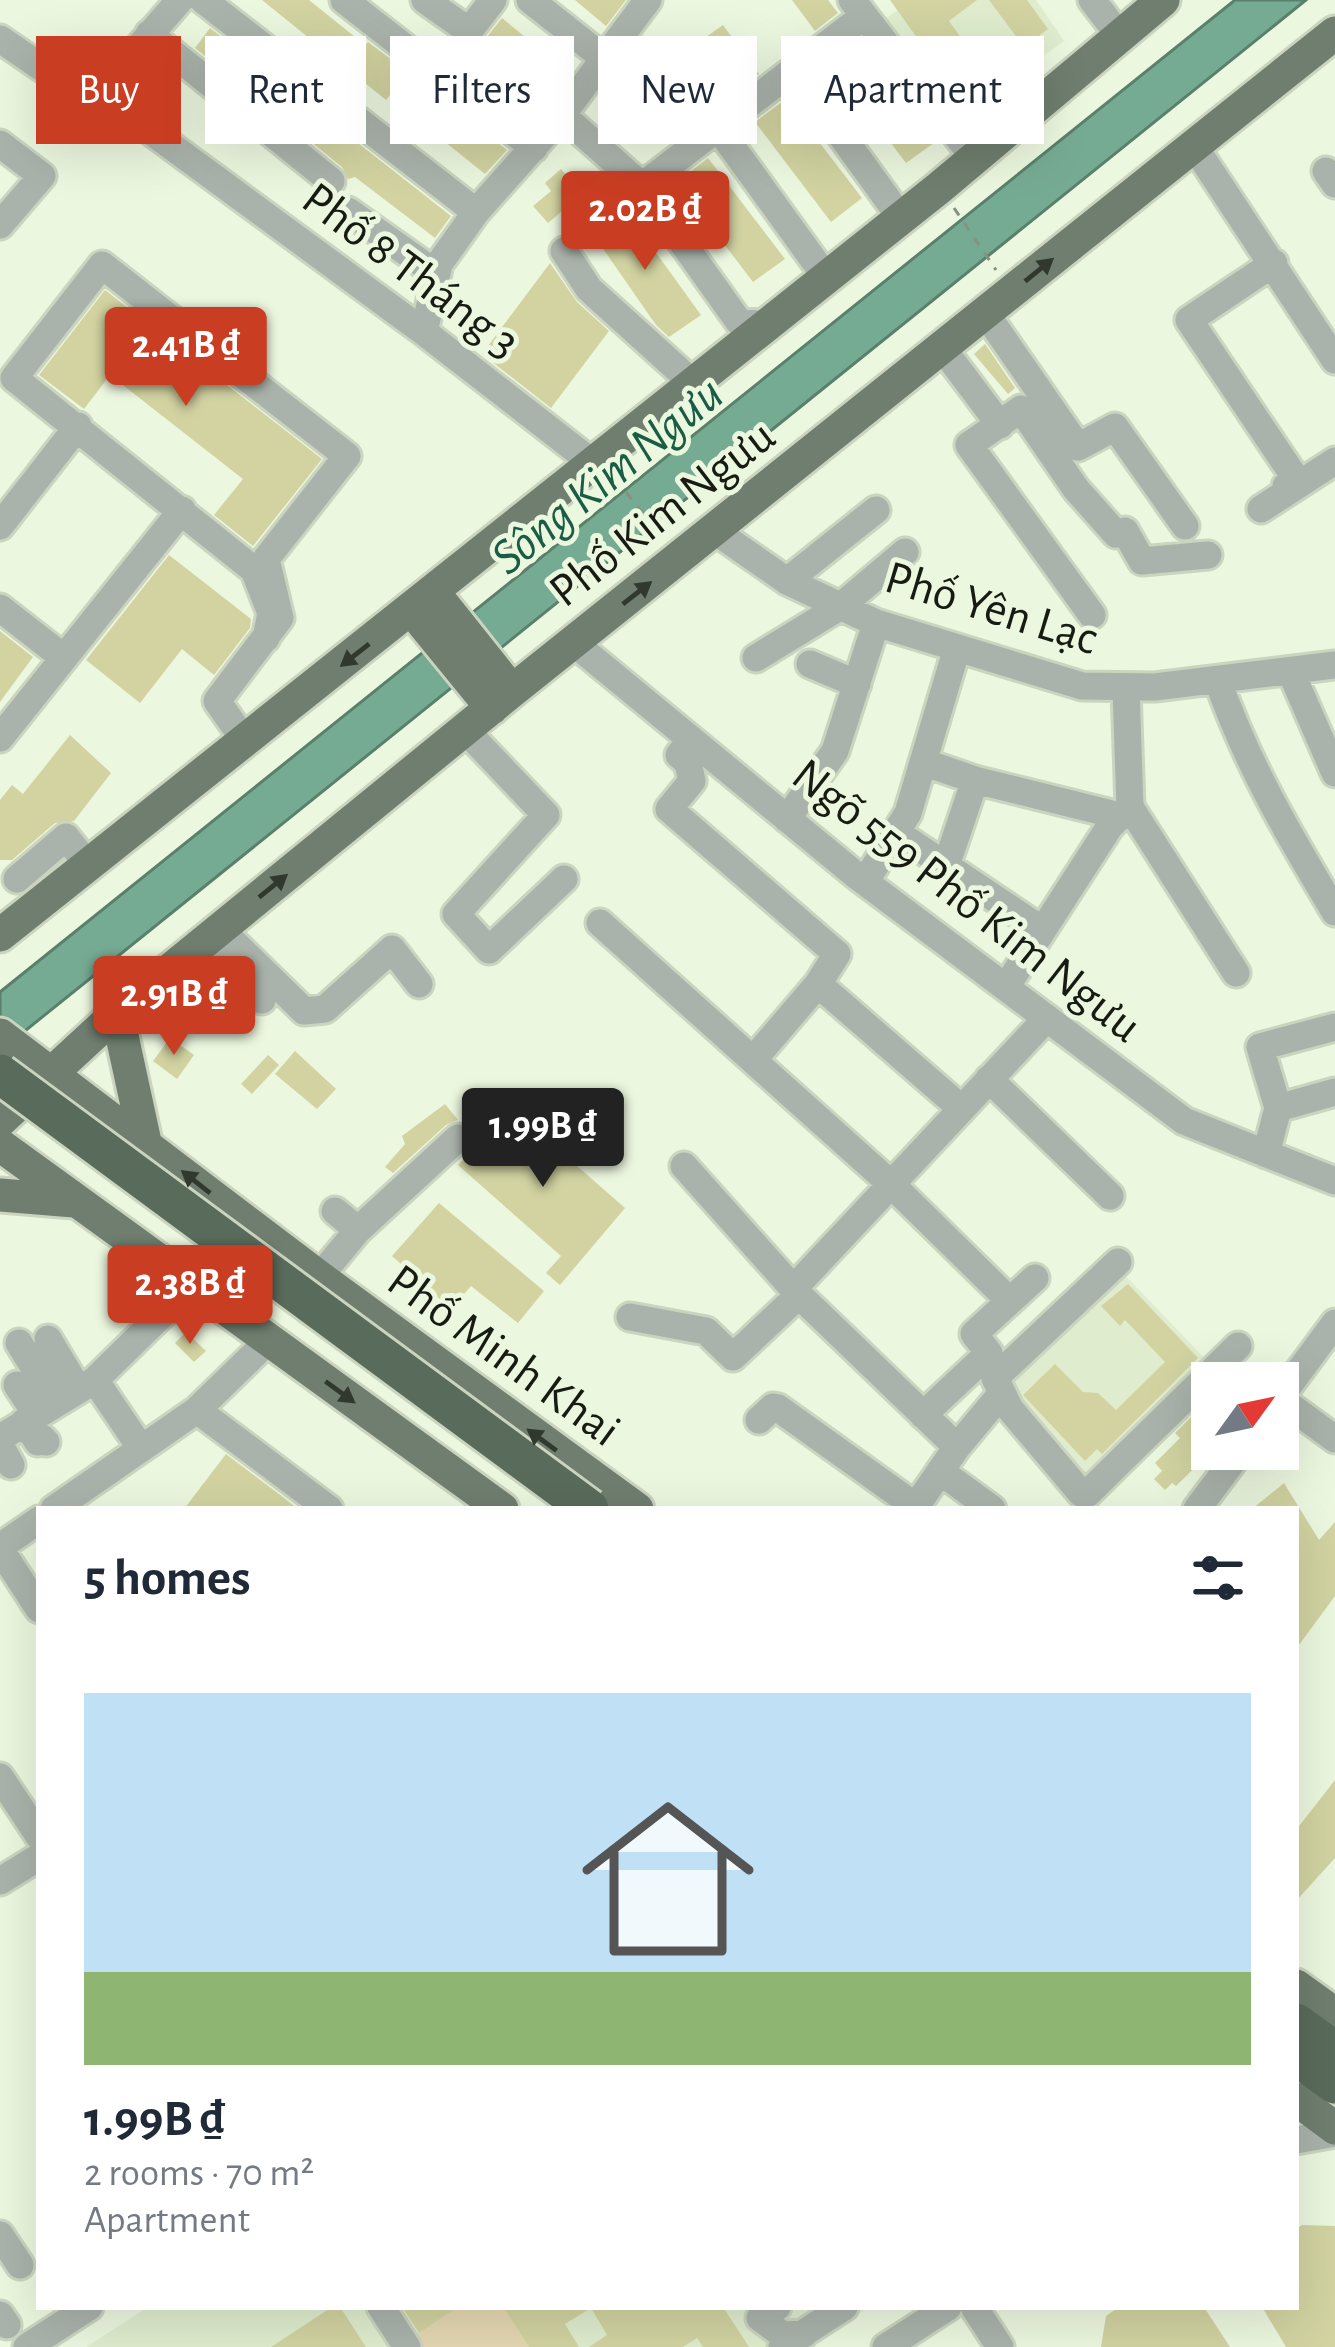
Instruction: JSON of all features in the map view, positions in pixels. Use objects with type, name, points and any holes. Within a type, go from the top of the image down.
[{"type":"highway","points":[[28,1068],[585,1506]]},
{"type":"highway","points":[[0,1103],[541,1506]]},
{"type":"highway","points":[[1299,2025],[1335,2051]]},
{"type":"highway","points":[[1299,2058],[1335,2084]]},
{"type":"main road","name":"Phố Kim Ngưu","points":[[0,935],[18,892],[88,865],[245,741],[432,613],[594,464],[975,159],[1163,0]]},
{"type":"main road","name":"Phố Kim Ngưu","points":[[0,1121],[28,1068],[117,1013],[466,731],[493,689],[574,643],[1335,33]]},
{"type":"main road","points":[[432,613],[493,689]]},
{"type":"main road","points":[[117,1013],[145,1142]]},
{"type":"main road","name":"Phố Minh Khai","points":[[0,1035],[28,1068],[145,1142],[319,1277],[633,1506]]},
{"type":"main road","points":[[0,1145],[498,1506]]},
{"type":"main road","points":[[0,1195],[74,1201]]},
{"type":"main road","points":[[1299,1988],[1335,2014]]},
{"type":"main road","points":[[1299,2101],[1335,2130]]},
{"type":"street","points":[[179,0],[149,34],[331,181]]},
{"type":"street","points":[[203,0],[476,212]]},
{"type":"street","points":[[344,0],[391,36]]},
{"type":"street","points":[[425,0],[469,31],[493,0]]},
{"type":"street","points":[[530,0],[598,53]]},
{"type":"street","points":[[621,36],[648,0]]},
{"type":"street","points":[[1092,0],[1119,35]]},
{"type":"street","points":[[829,36],[858,8],[975,159]]},
{"type":"street","points":[[442,36],[454,20]]},
{"type":"street","points":[[0,23],[36,48]]},
{"type":"street","points":[[0,38],[36,63]]},
{"type":"street","points":[[574,99],[598,67]]},
{"type":"street","points":[[757,98],[781,80]]},
{"type":"street","points":[[574,126],[642,186],[739,322],[767,325]]},
{"type":"street","points":[[0,144],[42,176],[0,225]]},
{"type":"street","name":"Phố 8 Tháng 3","points":[[168,144],[594,464]]},
{"type":"street","points":[[529,144],[534,148]]},
{"type":"street","points":[[424,332],[439,264],[476,212],[537,144]]},
{"type":"street","points":[[642,186],[697,144]]},
{"type":"street","points":[[730,144],[826,277]]},
{"type":"street","points":[[848,144],[901,218]]},
{"type":"street","points":[[1193,146],[1335,360]]},
{"type":"street","points":[[348,211],[436,274]]},
{"type":"street","points":[[564,251],[589,289],[694,384]]},
{"type":"street","points":[[1274,262],[1189,320],[1296,479],[1286,486]]},
{"type":"street","points":[[245,741],[217,701],[280,615],[261,566],[14,378],[102,265],[347,456],[261,566]]},
{"type":"street","points":[[986,314],[1078,447],[1115,427],[1185,526]]},
{"type":"street","points":[[943,349],[1000,425]]},
{"type":"street","points":[[1092,614],[969,445],[1021,409],[1076,489],[1116,534],[1126,531],[1142,561],[1208,556]]},
{"type":"street","points":[[0,526],[77,427]]},
{"type":"street","points":[[1261,509],[1335,461]]},
{"type":"street","points":[[0,738],[182,510]]},
{"type":"street","points":[[787,581],[876,510]]},
{"type":"street","name":"Phố Yên Lạc","points":[[715,531],[787,581],[877,623],[1082,686],[1126,689],[1218,682],[1335,664]]},
{"type":"street","points":[[756,658],[841,606],[904,551]]},
{"type":"street","points":[[0,608],[64,658]]},
{"type":"street","points":[[788,819],[835,751],[877,623]]},
{"type":"street","name":"Ngõ 559 Phố Kim Ngưu","points":[[574,643],[866,882],[1184,1121],[1335,1180]]},
{"type":"street","points":[[866,882],[897,833],[957,648]]},
{"type":"street","points":[[810,664],[857,684]]},
{"type":"street","points":[[1291,672],[1335,773]]},
{"type":"street","points":[[1218,682],[1252,770],[1335,912]]},
{"type":"street","points":[[1006,987],[1125,811],[1126,689]]},
{"type":"street","points":[[466,731],[546,815],[456,914],[489,950],[564,879]]},
{"type":"street","points":[[692,740],[679,755],[688,763],[692,781],[669,809],[837,954],[818,984],[753,1060]]},
{"type":"street","points":[[923,762],[974,780],[1125,811],[1236,973]]},
{"type":"street","points":[[946,866],[974,780]]},
{"type":"street","points":[[897,833],[1042,930]]},
{"type":"street","points":[[600,923],[890,1184],[1010,1301]]},
{"type":"street","points":[[210,937],[304,1011],[325,1009],[392,949],[419,984]]},
{"type":"street","points":[[210,937],[262,1000]]},
{"type":"street","points":[[818,984],[962,1108]]},
{"type":"street","points":[[630,1317],[706,1331],[733,1357],[1047,1018]]},
{"type":"street","points":[[1266,1154],[1278,1108],[1260,1047],[1335,1027]]},
{"type":"street","points":[[989,1079],[1110,1196]]},
{"type":"street","points":[[1278,1108],[1335,1092]]},
{"type":"street","points":[[319,1277],[358,1230],[458,1138]]},
{"type":"street","points":[[683,1166],[796,1291],[957,1447]]},
{"type":"street","points":[[334,1210],[358,1230]]},
{"type":"street","points":[[1118,1262],[995,1378],[1010,1409],[1084,1495],[1238,1346]]},
{"type":"street","points":[[923,1415],[989,1353],[974,1334],[1035,1278]]},
{"type":"street","points":[[32,1419],[192,1285]]},
{"type":"street","points":[[1299,1372],[1335,1323]]},
{"type":"street","points":[[32,1419],[48,1339]]},
{"type":"street","points":[[58,1506],[197,1410],[269,1340]]},
{"type":"street","points":[[19,1343],[38,1442],[42,1438],[46,1442]]},
{"type":"street","points":[[16,1385],[32,1419]]},
{"type":"street","points":[[916,1506],[1002,1394]]},
{"type":"street","points":[[759,1420],[778,1408],[912,1506]]},
{"type":"street","points":[[197,1410],[325,1506]]},
{"type":"street","points":[[1299,1413],[1335,1438]]},
{"type":"street","points":[[32,1419],[134,1438]]},
{"type":"street","points":[[1199,1506],[1226,1470]]},
{"type":"street","points":[[940,1472],[988,1506]]},
{"type":"street","points":[[36,1522],[0,1548],[36,1604]]},
{"type":"street","points":[[0,1777],[36,1831]]},
{"type":"street","points":[[0,1882],[36,1859]]},
{"type":"street","points":[[1299,2139],[1335,2130]]},
{"type":"street","points":[[0,2235],[20,2265]]},
{"type":"street","points":[[27,2347],[83,2310]]},
{"type":"street","points":[[384,2310],[407,2347]]},
{"type":"street","points":[[773,2310],[760,2318],[783,2335],[802,2334],[839,2310]]},
{"type":"street","points":[[886,2347],[943,2310]]},
{"type":"street","points":[[976,2310],[1000,2347]]},
{"type":"path","points":[[958,214],[1001,276]]},
{"type":"path","points":[[621,486],[660,536]]},
{"type":"shaded area","points":[[911,0],[1036,0],[1064,41],[1044,55],[1044,36],[892,36],[881,22]]},
{"type":"shaded area","points":[[1235,0],[1306,0],[0,1051],[0,992]]},
{"type":"shaded area","points":[[1119,1269],[1208,1362],[1191,1362],[1191,1390],[1085,1491],[1006,1381]]},
{"type":"shaded area","points":[[143,2310],[864,2310],[808,2347],[86,2347]]},
{"type":"shaded area","points":[[453,2310],[505,2310],[529,2347],[397,2347]]},
{"type":"building","points":[[262,0],[309,0],[354,36],[307,36]]},
{"type":"building","points":[[575,0],[626,0],[606,26]]},
{"type":"building","points":[[792,0],[828,0],[838,13],[815,31]]},
{"type":"building","points":[[890,0],[977,0],[949,21],[960,36],[916,36]]},
{"type":"building","points":[[989,0],[1027,0],[1048,29],[1039,36],[1016,36]]},
{"type":"building","points":[[502,18],[524,36],[488,36]]},
{"type":"building","points":[[723,25],[731,36],[707,36]]},
{"type":"building","points":[[210,28],[220,36],[205,36],[205,56],[195,48]]},
{"type":"building","points":[[368,42],[390,58],[386,100],[366,84]]},
{"type":"building","points":[[781,103],[781,144],[821,144],[862,198],[831,222],[757,121]]},
{"type":"building","points":[[314,144],[359,144],[451,216],[435,238],[355,177],[348,179],[342,167]]},
{"type":"building","points":[[448,144],[499,144],[507,150],[485,174]]},
{"type":"building","points":[[892,144],[932,144],[906,163]]},
{"type":"building","points":[[708,158],[785,259],[753,282],[677,182]]},
{"type":"building","points":[[561,169],[582,194],[548,223],[533,206],[551,191],[545,183]]},
{"type":"building","points":[[623,207],[701,315],[669,337],[590,230]]},
{"type":"building","points":[[550,263],[577,302],[609,331],[551,408],[482,354]]},
{"type":"building","points":[[105,290],[322,459],[253,546],[214,515],[243,479],[110,375],[84,409],[39,375]]},
{"type":"building","points":[[985,344],[1015,388],[1008,394],[974,354]]},
{"type":"building","points":[[169,555],[251,619],[250,628],[214,675],[182,649],[140,703],[86,660]]},
{"type":"building","points":[[0,631],[33,657],[0,702]]},
{"type":"building","points":[[70,735],[111,773],[74,821],[55,823],[12,860],[0,860],[0,800],[12,785],[23,794]]},
{"type":"building","points":[[170,1038],[194,1055],[177,1079],[153,1061]]},
{"type":"building","points":[[295,1051],[336,1089],[317,1109],[275,1074]]},
{"type":"building","points":[[268,1055],[279,1065],[252,1094],[241,1084]]},
{"type":"building","points":[[445,1104],[458,1120],[446,1125],[393,1173],[385,1167],[405,1144],[402,1136]]},
{"type":"building","points":[[512,1109],[625,1208],[560,1285],[546,1273],[561,1256],[458,1165]]},
{"type":"building","points":[[439,1203],[544,1291],[518,1323],[471,1286],[451,1309],[392,1256]]},
{"type":"building","points":[[1128,1284],[1198,1358],[1102,1454],[1097,1449],[1085,1461],[1023,1395],[1055,1364],[1083,1392],[1098,1393],[1116,1410],[1165,1362],[1125,1320],[1120,1326],[1101,1306]]},
{"type":"building","points":[[186,1332],[206,1351],[194,1362],[175,1343]]},
{"type":"building","points":[[1191,1417],[1192,1470],[1165,1490],[1154,1479],[1162,1471],[1155,1463],[1180,1438],[1175,1433]]},
{"type":"building","points":[[226,1454],[294,1506],[186,1506]]},
{"type":"building","points":[[1284,1483],[1298,1506],[1256,1506]]},
{"type":"building","points":[[1299,1507],[1319,1540],[1335,1522],[1335,1596],[1299,1645]]},
{"type":"building","points":[[1335,1780],[1335,1858],[1299,1898],[1299,1826]]},
{"type":"building","points":[[1335,2226],[1335,2347],[1286,2347],[1264,2310],[1299,2310],[1299,2227]]},
{"type":"building","points":[[327,2310],[342,2310],[366,2347],[271,2347]]},
{"type":"building","points":[[404,2310],[454,2310],[419,2333]]},
{"type":"building","points":[[505,2310],[588,2310],[565,2324],[579,2347],[529,2347]]},
{"type":"building","points":[[592,2310],[725,2310],[749,2347],[703,2347],[697,2338],[683,2347],[589,2347],[607,2335]]},
{"type":"building","points":[[1115,2310],[1206,2310],[1230,2347],[1101,2347],[1106,2316]]},
{"type":"water label","name":"Sông Kim Ngưu","points":[[606,474]]}]
